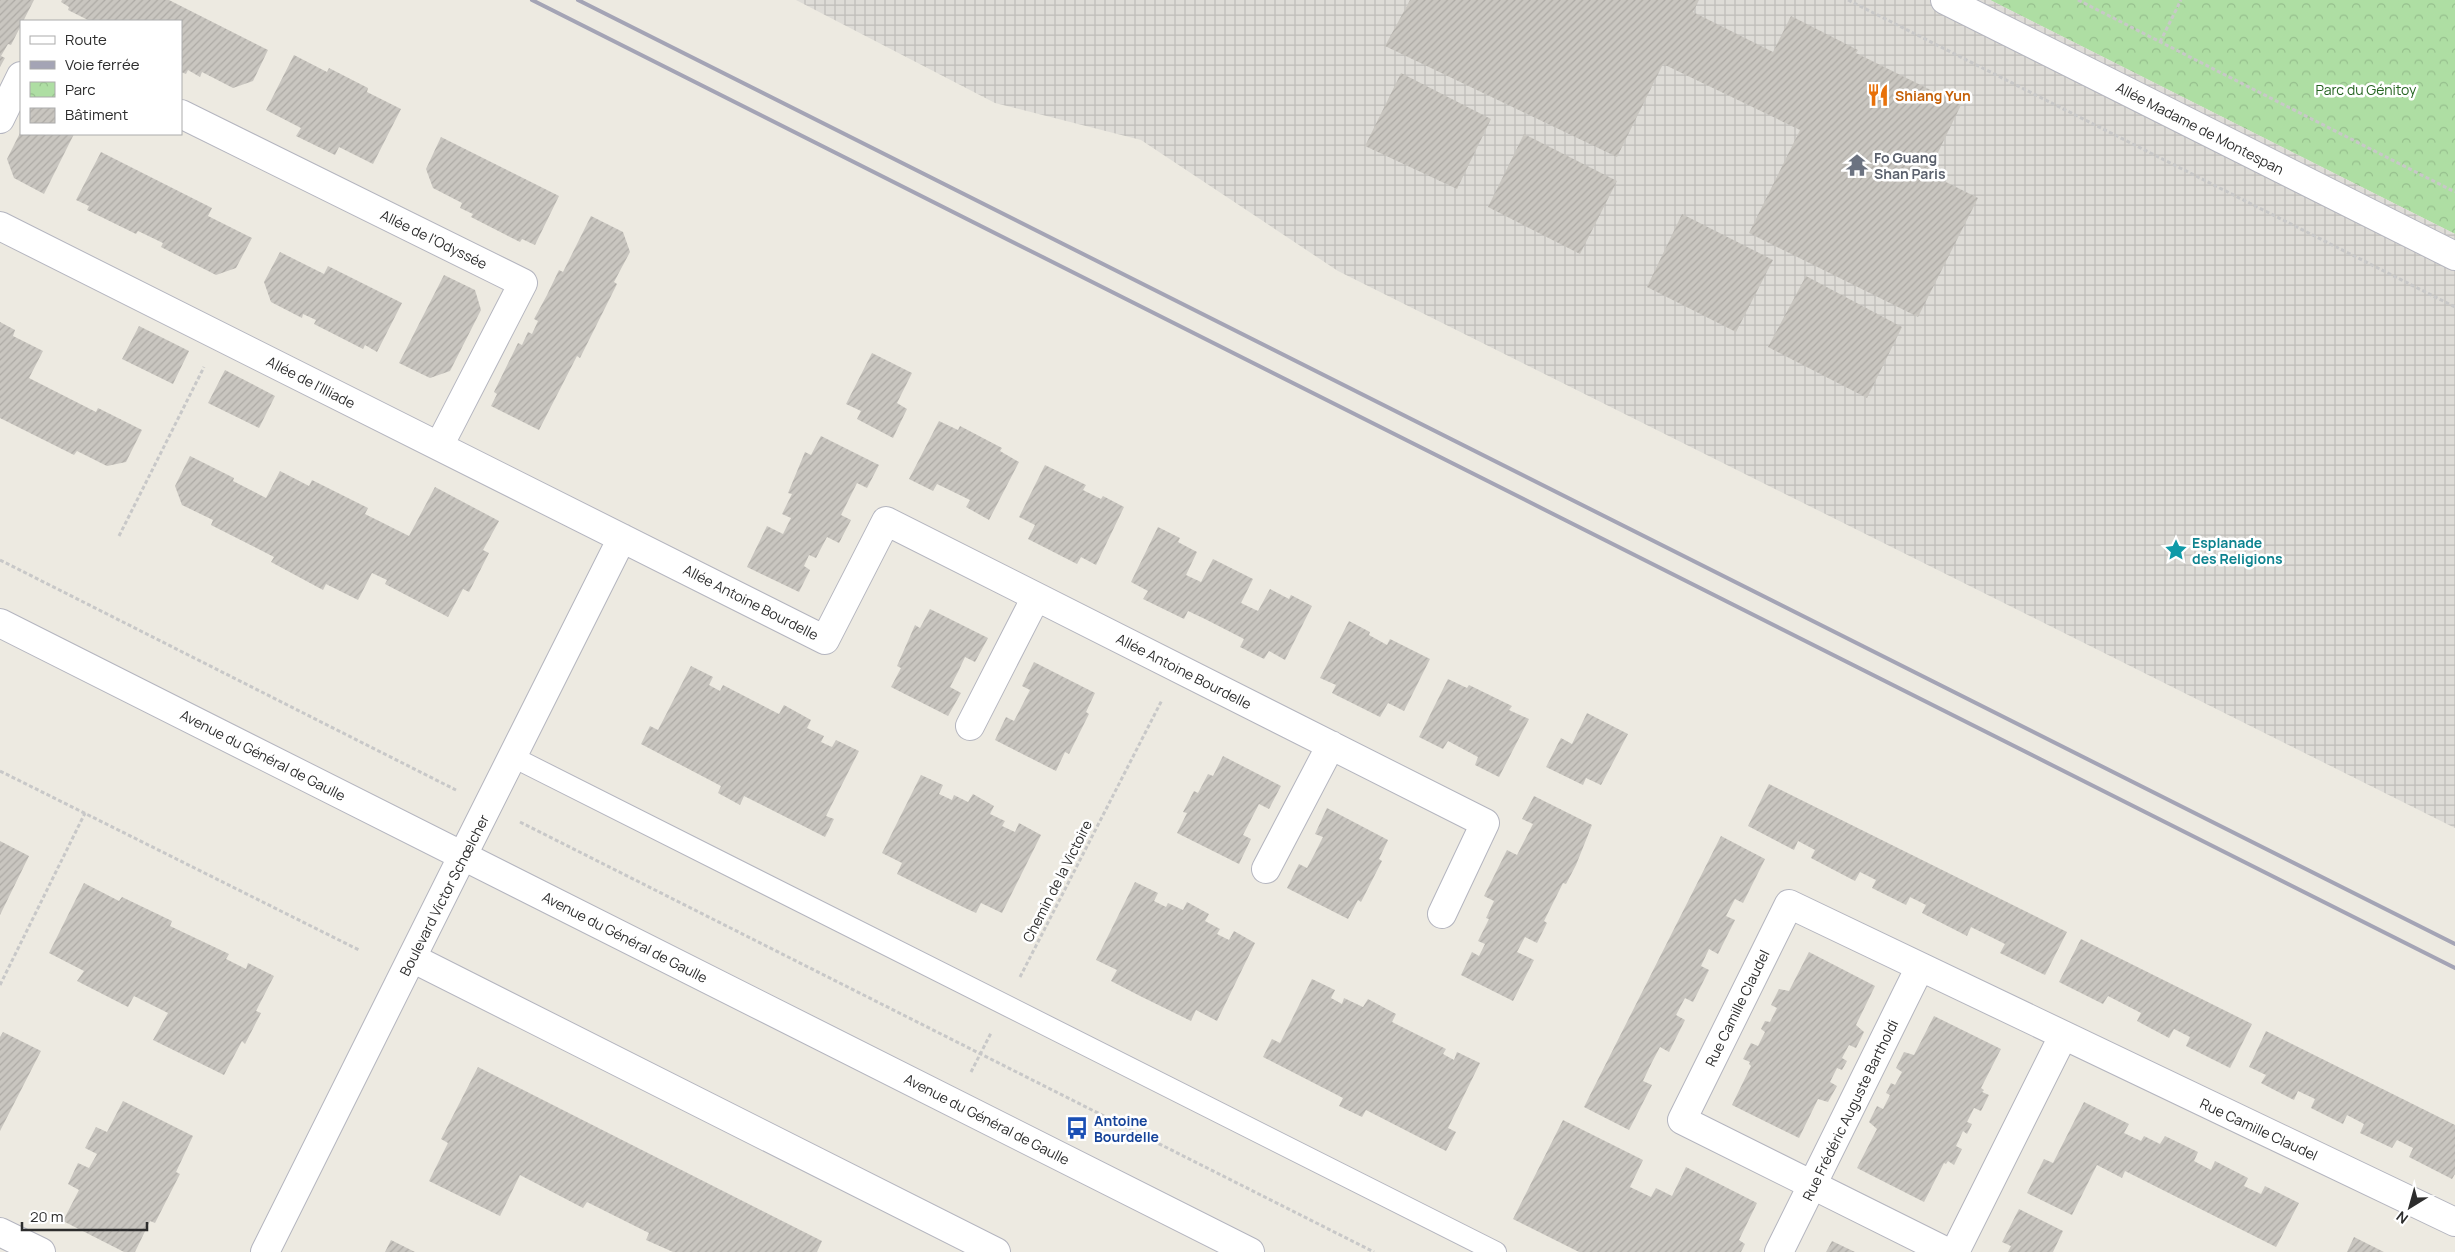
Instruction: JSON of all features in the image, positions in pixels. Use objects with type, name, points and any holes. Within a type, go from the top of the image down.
[{"type":"street","name":"Allée Madame de Montespan","points":[[1945,0],[2455,256]]},
{"type":"street","points":[[0,119],[20,78]]},
{"type":"street","name":"Allée de l'Odyssée","points":[[182,114],[523,283],[439,446]]},
{"type":"street","name":"Allée de l'Illiade","points":[[0,226],[622,538]]},
{"type":"street","name":"Allée Antoine Bourdelle","points":[[622,538],[825,640],[886,521],[1486,824],[1442,914]]},
{"type":"street","name":"Boulevard Victor Schœlcher","points":[[265,1252],[622,538]]},
{"type":"street","points":[[970,726],[1036,596]]},
{"type":"street","name":"Avenue du Général de Gaulle","points":[[0,623],[1250,1252]]},
{"type":"street","points":[[1266,869],[1331,746]]},
{"type":"street","name":"Rue Camille Claudel","points":[[1947,1252],[1682,1120],[1789,904],[2455,1222]]},
{"type":"street","points":[[412,958],[996,1252]]},
{"type":"street","name":"Rue Frédéric Auguste Bartholdi","points":[[1779,1252],[1920,967]]},
{"type":"street","points":[[1955,1252],[2063,1036]]},
{"type":"street","points":[[0,1232],[41,1252]]},
{"type":"lane","points":[[512,757],[1496,1252]]},
{"type":"path","points":[[1848,0],[2455,307]]},
{"type":"path","points":[[2078,0],[2455,192]]},
{"type":"path","points":[[2160,42],[2180,0]]},
{"type":"path","points":[[119,536],[219,336]]},
{"type":"path","points":[[0,560],[1374,1252]]},
{"type":"path","name":"Chemin de la Victoire","points":[[955,1103],[1178,668]]},
{"type":"path","points":[[0,770],[359,950]]},
{"type":"path","points":[[0,983],[84,813]]},
{"type":"green space","name":"Parc du Génitoy","points":[[1990,0],[2455,0],[2455,234]]},
{"type":"shaded area","name":"Esplanade des Religions","points":[[796,0],[1990,0],[2455,234],[2455,828],[1338,271],[1141,140],[995,103]]},
{"type":"building","points":[[0,0],[34,0],[24,20],[20,20],[20,27],[11,45],[8,44],[1,56],[5,58],[0,67]]},
{"type":"building","points":[[62,0],[169,0],[268,50],[253,81],[233,88],[202,72],[200,77],[188,70],[186,74],[182,72],[182,20],[88,20],[68,10],[69,7],[61,2]]},
{"type":"building","name":"Fo Guang Shan Paris","points":[[1410,0],[1699,0],[1693,12],[1773,52],[1791,16],[1858,50],[1856,53],[1961,105],[1928,173],[1978,198],[1918,317],[1749,233],[1800,130],[1663,64],[1617,157],[1385,46]]},
{"type":"building","points":[[294,55],[327,72],[329,68],[368,88],[367,92],[401,109],[373,164],[339,147],[335,155],[296,136],[301,128],[266,110]]},
{"type":"building","points":[[1401,73],[1491,119],[1457,189],[1365,146]]},
{"type":"building","points":[[20,133],[20,135],[74,135],[44,194],[14,178],[7,159]]},
{"type":"building","points":[[1524,134],[1617,181],[1580,254],[1488,207]]},
{"type":"building","points":[[441,137],[559,196],[535,245],[522,239],[520,242],[471,217],[473,214],[460,208],[462,203],[433,188],[426,169]]},
{"type":"building","points":[[101,152],[212,208],[208,216],[252,238],[236,268],[216,275],[161,247],[163,243],[138,231],[136,234],[87,210],[89,206],[76,200]]},
{"type":"building","points":[[1682,214],[1773,260],[1736,332],[1647,287]]},
{"type":"building","points":[[591,216],[623,232],[630,252],[614,282],[617,284],[580,358],[577,356],[539,430],[491,406],[497,394],[494,392],[518,343],[522,345],[528,332],[532,334],[538,321],[534,319],[559,270],[563,272]]},
{"type":"building","points":[[280,252],[324,274],[328,266],[402,303],[377,352],[365,345],[363,349],[314,324],[316,320],[303,314],[302,318],[271,302],[264,282]]},
{"type":"building","points":[[444,275],[475,290],[481,310],[450,371],[430,378],[399,363]]},
{"type":"building","points":[[1806,276],[1902,327],[1867,398],[1768,347]]},
{"type":"building","points":[[0,322],[15,330],[13,336],[43,351],[29,378],[96,412],[98,408],[142,430],[126,462],[107,466],[77,451],[74,455],[0,418]]},
{"type":"building","points":[[139,326],[189,351],[173,384],[122,359]]},
{"type":"building","points":[[872,353],[912,373],[897,403],[907,409],[893,438],[857,419],[861,411],[846,404]]},
{"type":"building","points":[[225,370],[275,396],[259,428],[208,403]]},
{"type":"building","points":[[939,421],[958,430],[960,426],[1002,448],[1000,451],[1019,462],[989,520],[966,507],[970,500],[937,484],[933,491],[909,479]]},
{"type":"building","points":[[821,436],[879,465],[867,488],[857,483],[841,515],[851,520],[839,543],[827,537],[816,558],[809,555],[804,566],[810,570],[799,592],[747,567],[767,526],[783,534],[791,518],[782,514],[792,494],[788,493],[805,452],[811,455]]},
{"type":"building","points":[[190,456],[234,478],[233,481],[266,498],[280,471],[309,486],[312,480],[368,508],[365,514],[409,536],[435,487],[499,521],[483,550],[489,553],[469,592],[463,589],[448,617],[385,584],[387,580],[372,573],[358,600],[326,584],[323,590],[271,562],[274,557],[211,525],[213,520],[182,505],[175,486]]},
{"type":"building","points":[[1045,465],[1086,485],[1083,490],[1101,499],[1103,496],[1124,507],[1096,565],[1081,557],[1077,564],[1028,539],[1035,525],[1019,517]]},
{"type":"building","points":[[1158,527],[1180,538],[1178,542],[1197,552],[1186,575],[1201,582],[1213,559],[1253,579],[1241,603],[1258,611],[1270,589],[1289,599],[1291,595],[1312,606],[1285,660],[1269,651],[1264,659],[1240,647],[1244,639],[1205,619],[1188,611],[1184,619],[1143,599],[1148,591],[1131,582]]},
{"type":"building","points":[[930,609],[988,638],[975,662],[965,657],[950,687],[961,693],[948,716],[891,687],[901,668],[897,666],[915,625],[920,628]]},
{"type":"building","points":[[1349,621],[1370,632],[1369,635],[1387,645],[1390,639],[1430,659],[1404,711],[1388,703],[1380,717],[1332,693],[1336,685],[1320,678]]},
{"type":"building","points":[[1034,662],[1095,693],[1086,712],[1089,714],[1069,754],[1065,752],[1056,771],[995,740],[1006,717],[1014,721],[1030,690],[1022,686]]},
{"type":"building","points":[[691,666],[713,677],[709,685],[720,691],[723,685],[779,714],[784,705],[811,720],[807,728],[824,736],[821,742],[832,747],[836,740],[859,751],[826,816],[834,819],[825,837],[744,796],[740,805],[718,793],[721,786],[641,744],[650,726],[658,730]]},
{"type":"building","points":[[1448,679],[1467,688],[1469,685],[1512,706],[1509,710],[1529,719],[1499,777],[1475,765],[1478,757],[1448,741],[1443,749],[1419,737]]},
{"type":"building","points":[[1587,713],[1628,734],[1601,785],[1586,778],[1583,785],[1546,767],[1561,738],[1572,744]]},
{"type":"building","points":[[1223,756],[1281,786],[1269,809],[1259,804],[1243,835],[1251,839],[1239,864],[1177,833],[1187,813],[1183,812],[1194,791],[1198,793],[1208,774],[1213,776]]},
{"type":"building","points":[[921,775],[943,785],[939,794],[952,800],[954,795],[968,802],[973,794],[994,806],[990,814],[1005,821],[1002,826],[1015,832],[1019,823],[1041,835],[1002,913],[981,903],[976,913],[897,874],[902,863],[882,853]]},
{"type":"building","points":[[1769,784],[2067,932],[2045,975],[2000,953],[2005,944],[1971,927],[1967,936],[1922,913],[1926,905],[1910,897],[1906,905],[1872,888],[1876,880],[1860,872],[1855,881],[1811,858],[1815,850],[1798,841],[1794,850],[1748,826]]},
{"type":"building","points":[[1534,796],[1592,825],[1576,865],[1566,884],[1563,883],[1544,921],[1547,923],[1537,943],[1525,937],[1517,952],[1534,960],[1513,1001],[1461,975],[1472,952],[1479,956],[1485,944],[1478,941],[1489,919],[1486,918],[1494,901],[1484,896],[1507,850],[1517,855],[1533,824],[1522,819]]},
{"type":"building","points":[[1327,808],[1388,840],[1379,859],[1382,861],[1361,902],[1358,900],[1348,919],[1287,888],[1299,864],[1307,868],[1323,837],[1315,834]]},
{"type":"building","points":[[1721,836],[1765,859],[1743,903],[1735,899],[1726,916],[1735,920],[1718,954],[1709,949],[1701,966],[1709,970],[1693,1002],[1685,998],[1676,1015],[1685,1020],[1669,1052],[1660,1047],[1651,1064],[1643,1081],[1652,1085],[1629,1130],[1584,1107]]},
{"type":"building","points":[[0,841],[29,856],[0,915]]},
{"type":"building","points":[[1135,882],[1158,893],[1154,901],[1166,907],[1168,903],[1183,910],[1187,902],[1209,914],[1205,921],[1220,929],[1217,934],[1229,940],[1234,931],[1255,943],[1217,1021],[1196,1010],[1191,1021],[1140,996],[1111,981],[1117,970],[1096,960]]},
{"type":"building","points":[[84,883],[119,901],[122,897],[172,921],[170,926],[229,954],[226,959],[246,969],[248,963],[274,976],[256,1011],[261,1013],[245,1044],[242,1041],[224,1075],[153,1040],[168,1013],[134,996],[128,1007],[77,981],[84,971],[49,953]]},
{"type":"building","points":[[2081,939],[2252,1024],[2230,1068],[2186,1046],[2190,1037],[2174,1029],[2169,1038],[2137,1021],[2141,1013],[2108,996],[2103,1004],[2059,982]]},
{"type":"building","points":[[1809,952],[1875,986],[1856,1025],[1864,1032],[1856,1048],[1849,1045],[1842,1058],[1847,1061],[1842,1070],[1837,1068],[1830,1082],[1837,1086],[1828,1102],[1818,1099],[1799,1138],[1732,1105],[1751,1066],[1750,1062],[1743,1059],[1751,1043],[1758,1046],[1765,1032],[1761,1029],[1765,1021],[1770,1022],[1777,1008],[1771,1005],[1779,989],[1789,991]]},
{"type":"building","points":[[1312,979],[1335,990],[1331,998],[1342,1004],[1344,998],[1363,1007],[1368,999],[1396,1014],[1392,1022],[1446,1049],[1443,1054],[1454,1060],[1457,1052],[1480,1063],[1448,1128],[1456,1132],[1446,1151],[1366,1110],[1362,1117],[1339,1106],[1343,1098],[1263,1057],[1272,1039],[1280,1043]]},
{"type":"building","points":[[1934,1016],[2001,1049],[1981,1088],[1984,1090],[1982,1092],[1989,1095],[1981,1111],[1974,1108],[1967,1122],[1972,1124],[1967,1134],[1963,1131],[1956,1146],[1962,1149],[1954,1165],[1948,1161],[1946,1164],[1944,1163],[1924,1202],[1857,1168],[1877,1129],[1869,1122],[1877,1106],[1883,1109],[1890,1095],[1886,1093],[1891,1083],[1895,1085],[1902,1072],[1896,1068],[1904,1052],[1914,1055]]},
{"type":"building","points":[[2266,1031],[2455,1125],[2455,1174],[2452,1179],[2409,1157],[2413,1148],[2397,1140],[2392,1148],[2360,1133],[2364,1124],[2347,1115],[2343,1124],[2311,1108],[2315,1099],[2298,1091],[2294,1100],[2261,1083],[2266,1075],[2249,1067]]},
{"type":"building","points":[[3,1032],[41,1051],[0,1131],[0,1037]]},
{"type":"building","points":[[478,1067],[822,1241],[817,1252],[673,1252],[646,1240],[649,1233],[587,1202],[583,1208],[520,1175],[500,1216],[429,1181],[448,1143],[441,1139]]},
{"type":"building","points":[[123,1101],[193,1136],[176,1172],[180,1174],[155,1223],[150,1221],[135,1252],[124,1252],[63,1221],[79,1190],[68,1184],[78,1163],[89,1168],[97,1154],[85,1148],[96,1127],[107,1132]]},
{"type":"building","points":[[2084,1102],[2129,1124],[2124,1133],[2141,1141],[2144,1136],[2160,1144],[2165,1136],[2198,1152],[2194,1161],[2211,1170],[2215,1161],[2248,1178],[2244,1186],[2261,1194],[2265,1186],[2299,1203],[2276,1247],[2125,1171],[2122,1178],[2097,1165],[2072,1215],[2027,1193],[2044,1159],[2053,1163]]},
{"type":"building","points":[[1563,1120],[1643,1160],[1630,1187],[1651,1197],[1656,1188],[1672,1196],[1686,1167],[1757,1203],[1739,1240],[1745,1244],[1741,1252],[1579,1252],[1513,1219]]},
{"type":"building","points":[[2019,1209],[2063,1231],[2053,1252],[2008,1252],[2011,1246],[2002,1242]]},
{"type":"building","points":[[2354,1237],[2384,1252],[2347,1252]]},
{"type":"building","points":[[391,1240],[415,1252],[385,1252]]},
{"type":"building","points":[[1832,1241],[1855,1252],[1826,1252]]},
{"type":"railway","points":[[532,0],[2455,968]]},
{"type":"railway","points":[[578,0],[2455,944]]},
{"type":"place","name":"Shiang Yun","points":[[1878,95]]},
{"type":"place","name":"Fo Guang Shan Paris","points":[[1857,165]]},
{"type":"place","name":"Esplanade des Religions","points":[[2176,550]]},
{"type":"place","name":"Antoine Bourdelle","points":[[1077,1128]]}]
